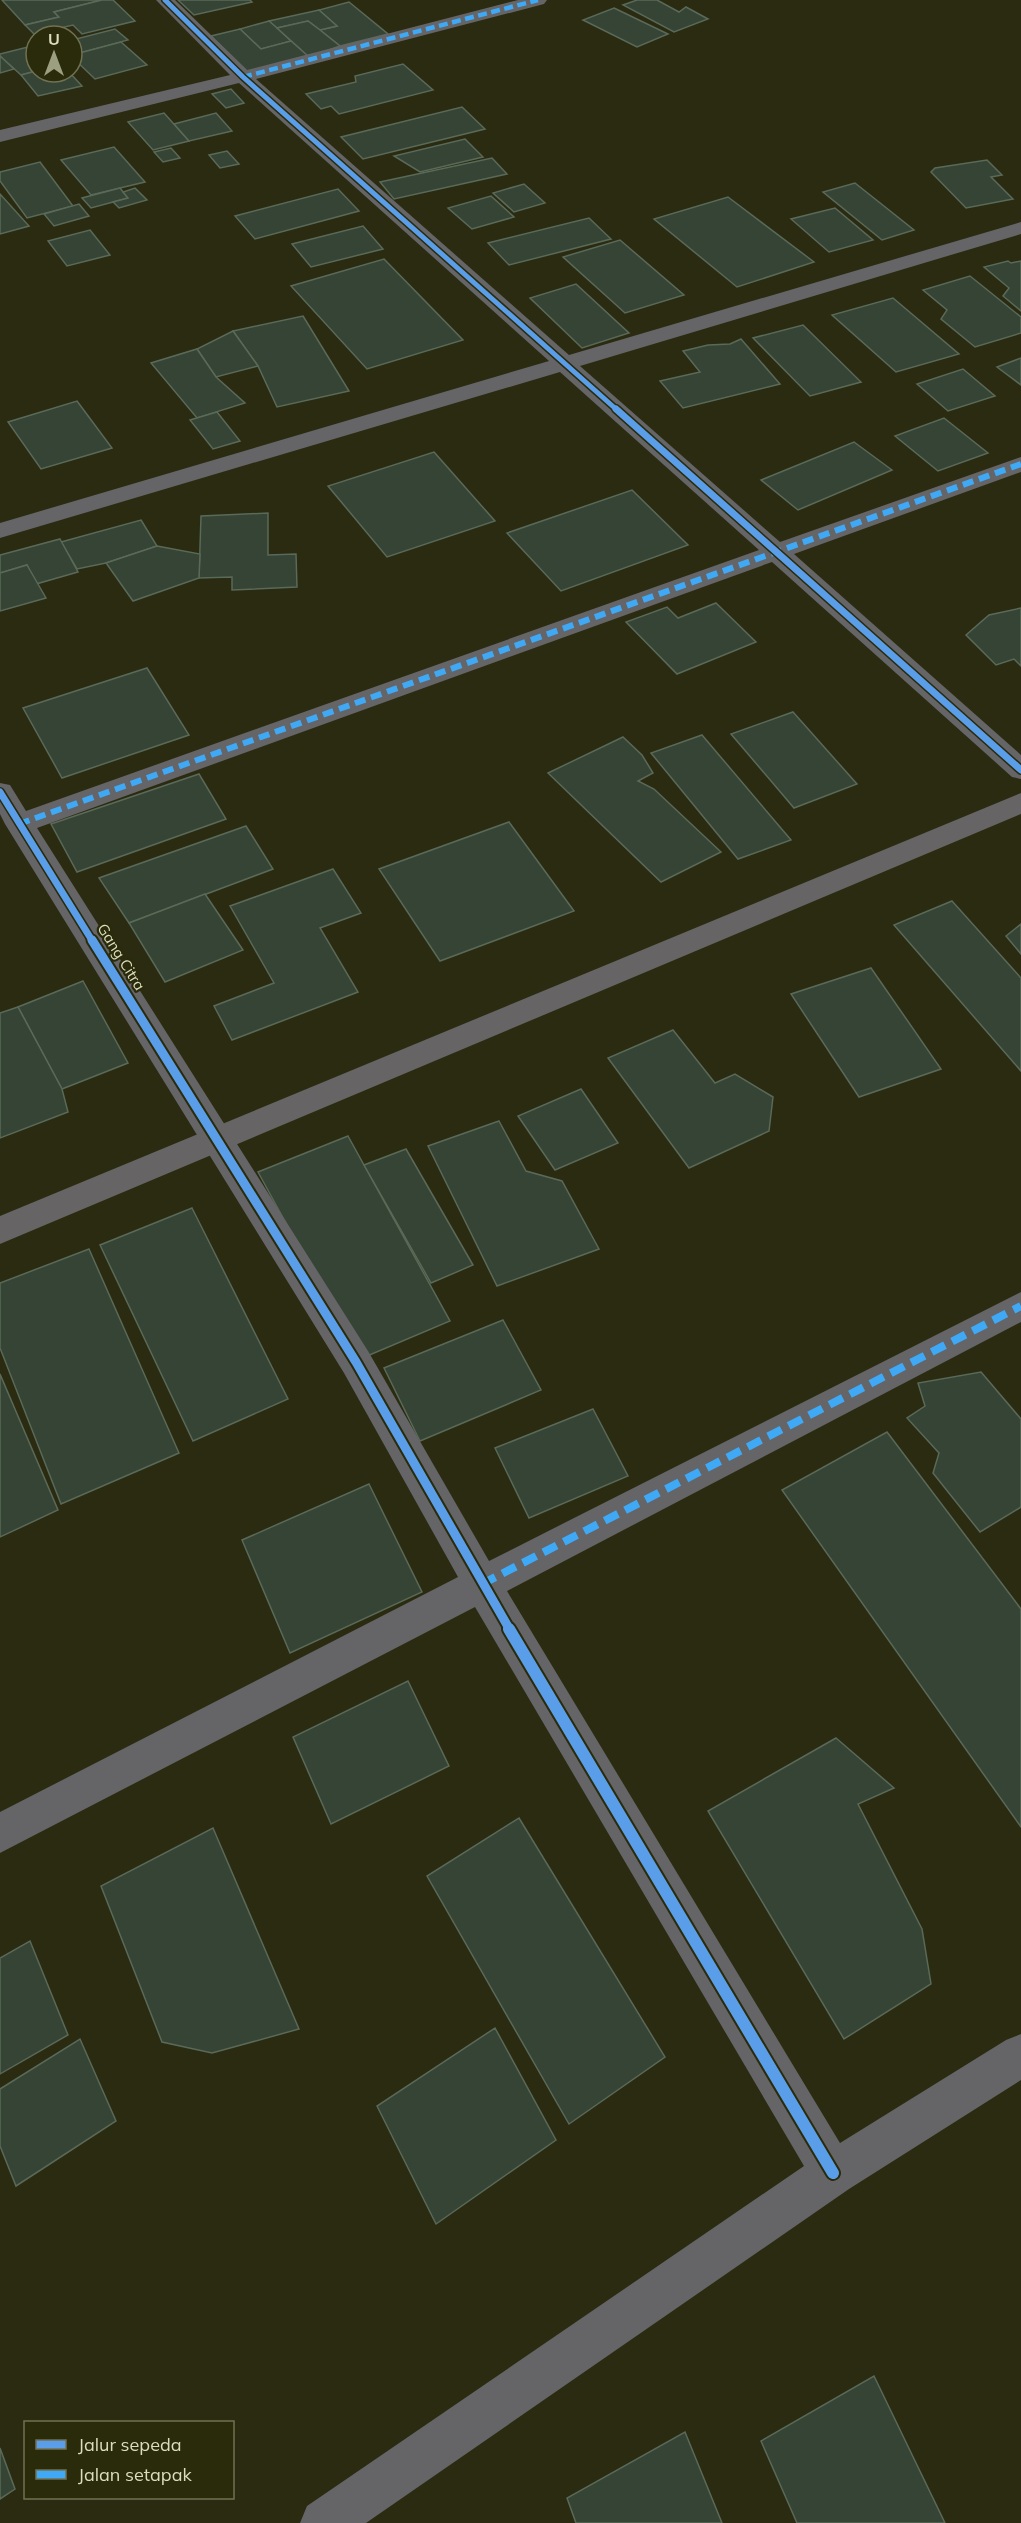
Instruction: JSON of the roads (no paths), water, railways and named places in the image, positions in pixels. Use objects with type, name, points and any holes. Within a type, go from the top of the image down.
[{"type":"street","points":[[165,0],[243,77],[1021,770]]},
{"type":"street","points":[[0,136],[243,77],[538,0]]},
{"type":"street","points":[[0,531],[1021,228]]},
{"type":"street","points":[[19,824],[773,551],[1021,464]]},
{"type":"street","name":"Gang Citra","points":[[0,792],[356,1362],[482,1584],[833,2174]]},
{"type":"street","points":[[0,1230],[1021,803]]},
{"type":"street","points":[[0,1833],[1021,1306]]},
{"type":"street","points":[[324,2523],[833,2174],[1021,2055]]}]
